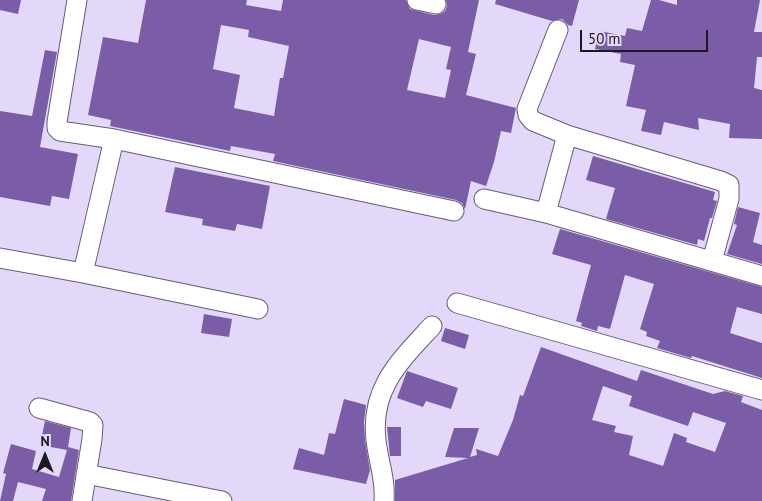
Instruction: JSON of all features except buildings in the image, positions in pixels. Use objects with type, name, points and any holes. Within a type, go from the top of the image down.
[{"type":"street","points":[[77,0],[57,128],[60,131],[114,140],[454,211]]},
{"type":"street","points":[[417,0],[436,4]]},
{"type":"street","points":[[558,30],[527,108],[528,115],[533,121],[567,135],[720,180],[729,185],[729,199],[712,261]]},
{"type":"street","points":[[546,213],[567,135]]},
{"type":"street","points":[[83,273],[114,140]]},
{"type":"street","points":[[484,199],[546,213],[762,276]]},
{"type":"street","points":[[0,258],[258,309]]},
{"type":"street","points":[[457,303],[762,390]]},
{"type":"street","points":[[384,501],[384,483],[375,426],[379,401],[394,367],[432,326]]},
{"type":"street","points":[[39,408],[90,422],[93,425],[82,501]]},
{"type":"street","points":[[86,474],[222,501]]}]
